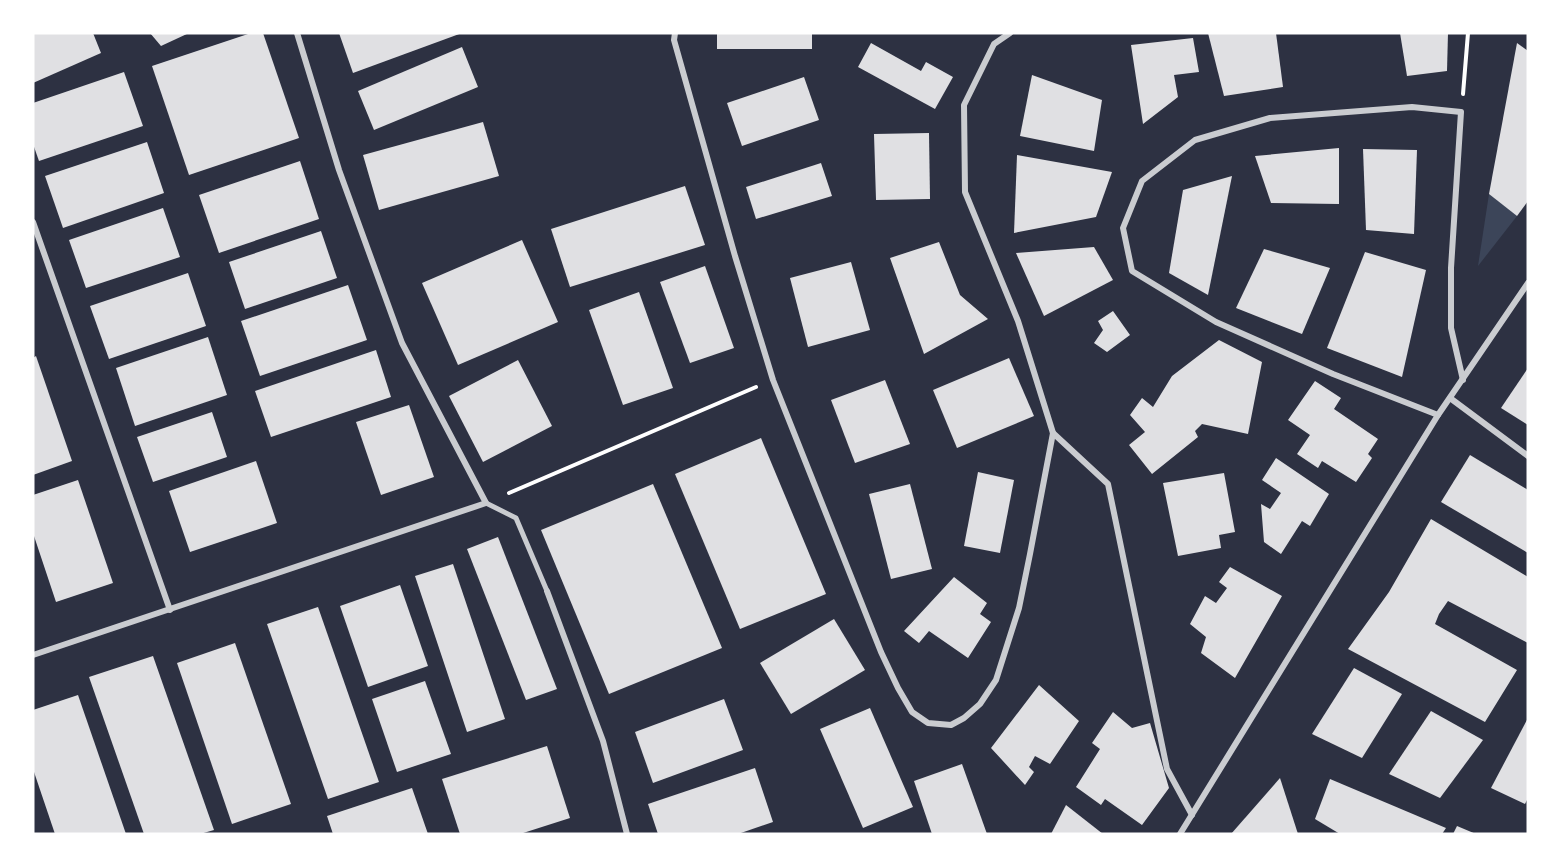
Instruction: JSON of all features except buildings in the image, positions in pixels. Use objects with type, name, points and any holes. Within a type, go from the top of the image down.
[{"type":"street","points":[[297,33],[339,170],[402,343],[486,503],[516,518],[547,591],[603,741],[627,834]]},
{"type":"street","points":[[675,33],[677,51],[773,380],[881,652],[912,712],[928,723],[951,725],[964,718],[980,704],[996,680],[1019,608],[1053,433],[1018,321],[965,192],[963,105],[994,44],[1010,33]]},
{"type":"street","points":[[1438,415],[1333,374],[1216,322],[1132,271],[1123,228],[1142,181],[1195,140],[1270,117],[1412,107],[1461,112],[1451,268],[1451,328],[1463,380]]},
{"type":"street","points":[[33,222],[170,610]]},
{"type":"street","points":[[1180,834],[1438,415],[1528,283]]},
{"type":"street","points":[[1450,398],[1528,456]]},
{"type":"street","points":[[1053,433],[1108,484],[1167,769],[1192,815]]},
{"type":"street","points":[[33,656],[486,503]]},
{"type":"path","points":[[1461,112],[1468,33]]},
{"type":"path","points":[[486,503],[773,380]]},
{"type":"shaded area","points":[[1489,194],[1517,216],[1478,266]]}]
